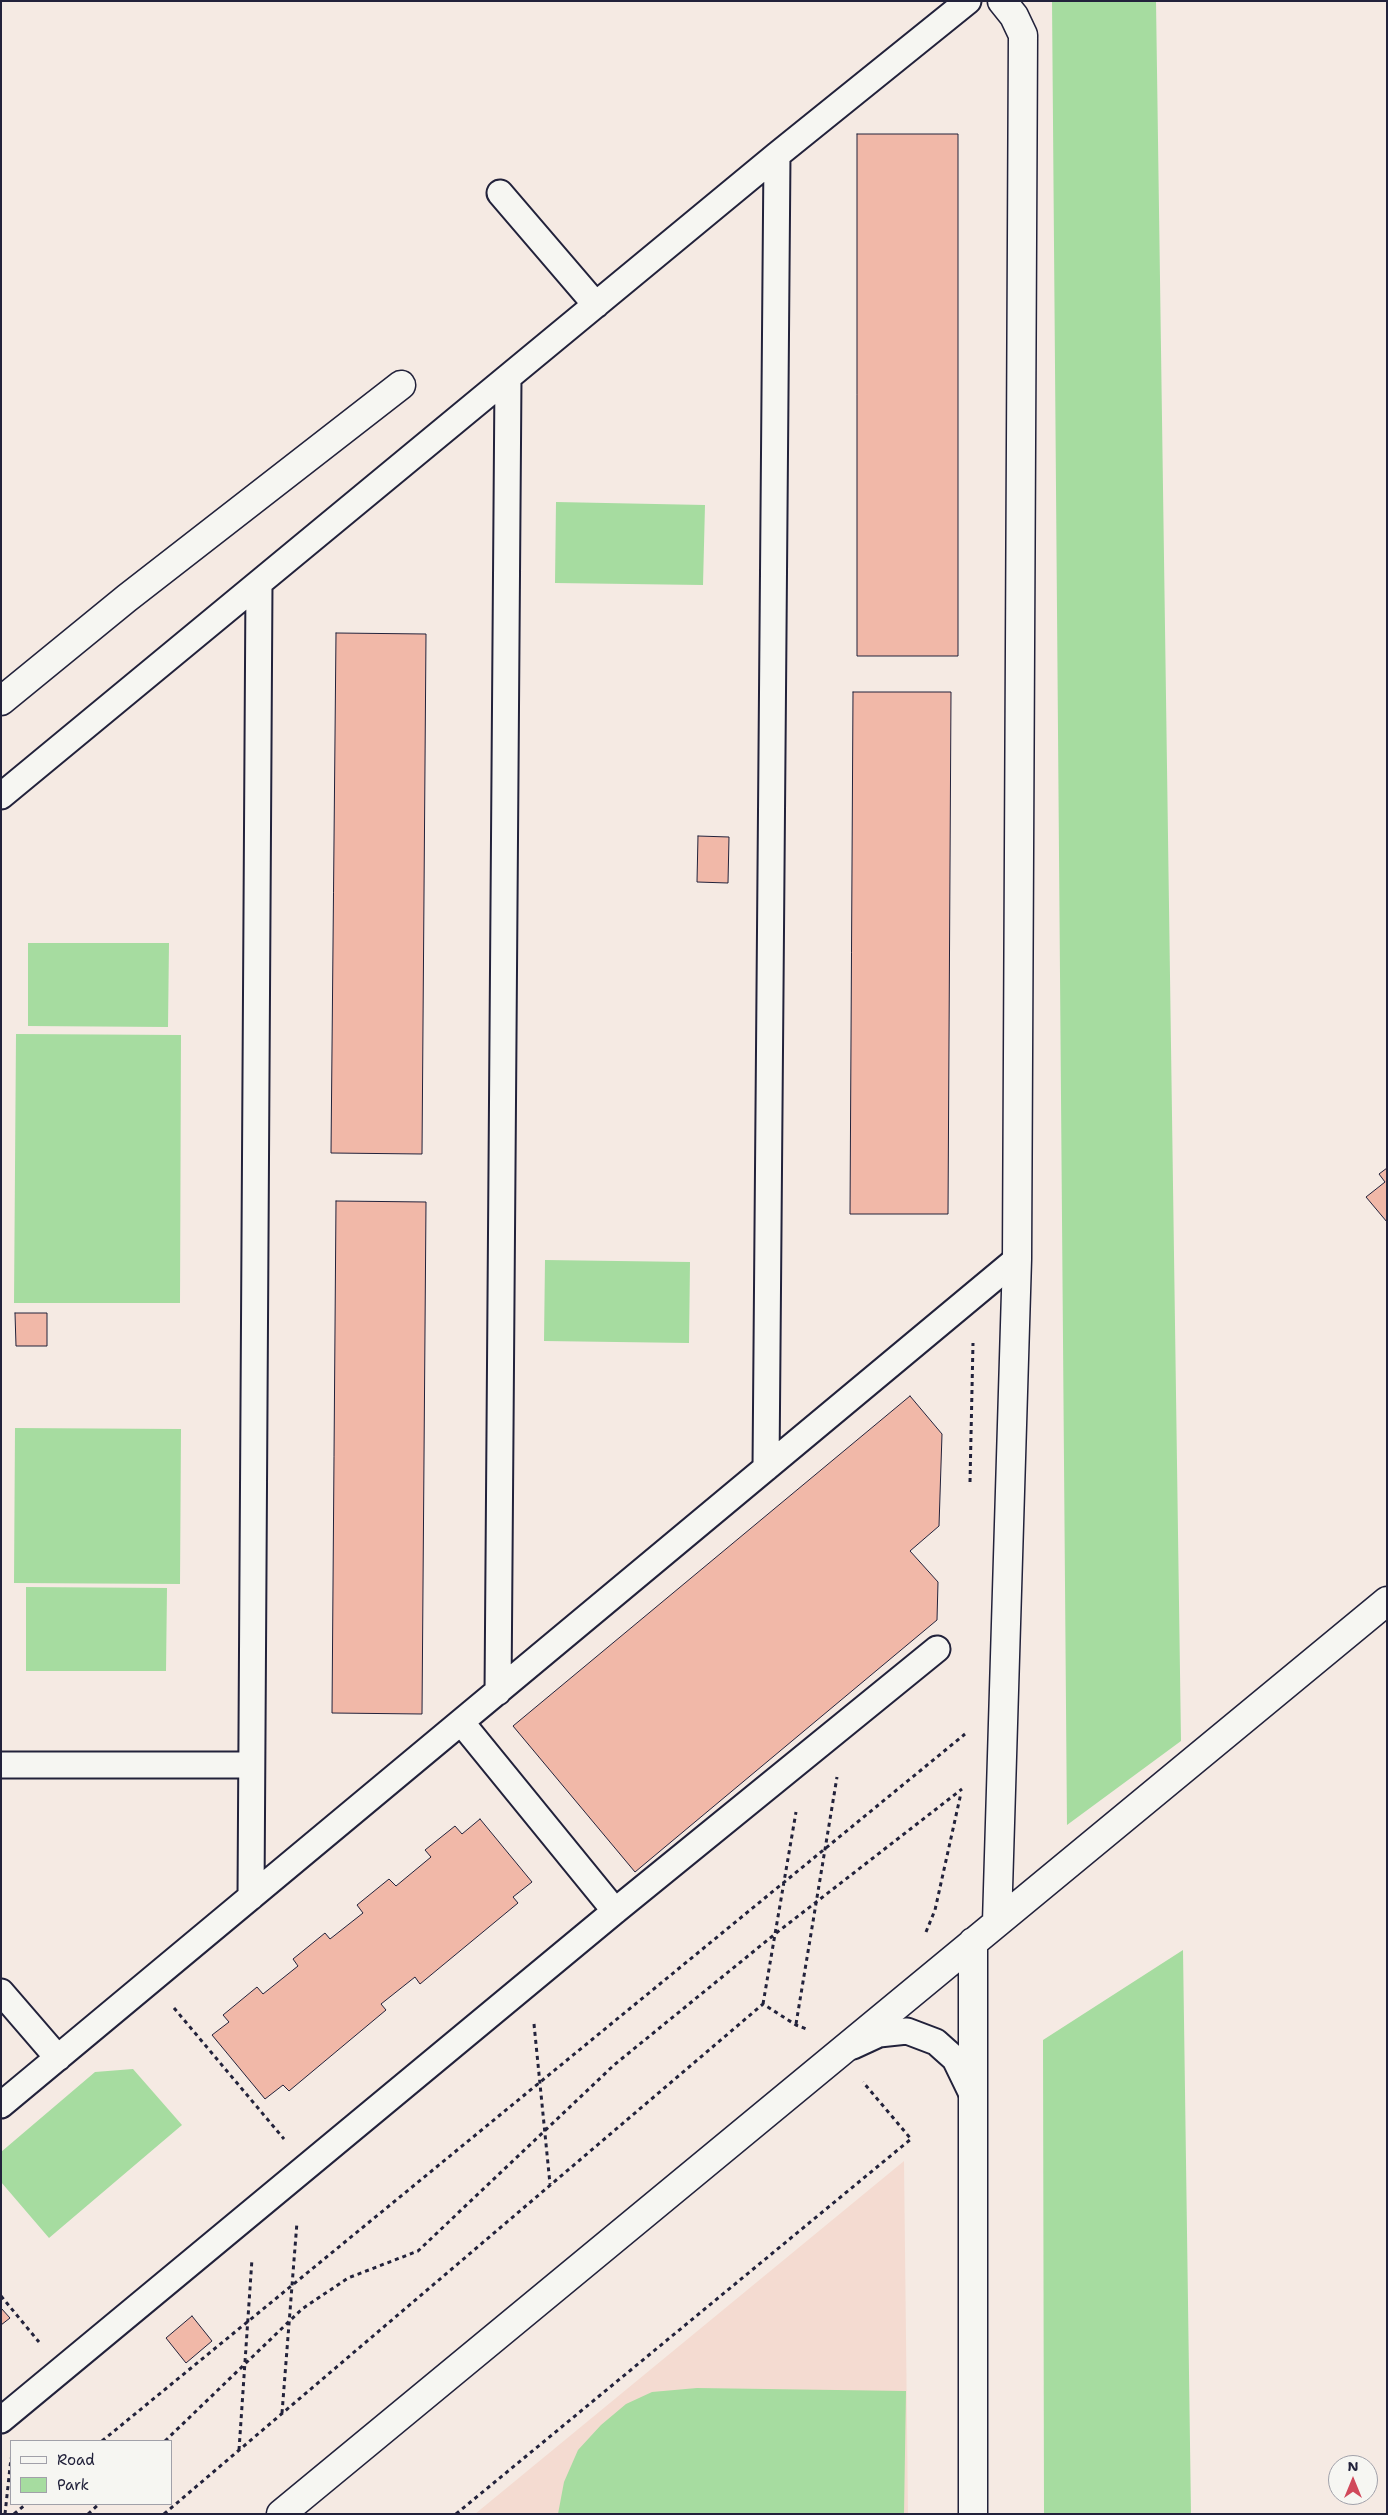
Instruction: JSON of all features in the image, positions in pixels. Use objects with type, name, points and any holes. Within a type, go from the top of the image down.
[{"type":"street","points":[[997,1922],[1017,1259],[1023,35],[1014,16],[1002,1]]},
{"type":"street","points":[[1,701],[135,592],[401,385]]},
{"type":"street","points":[[281,2514],[1387,1601]]},
{"type":"street","points":[[973,1942],[973,2514]]},
{"type":"lane","points":[[1,796],[777,156],[968,1]]},
{"type":"lane","points":[[766,1468],[777,156]]},
{"type":"lane","points":[[500,193],[596,305]]},
{"type":"lane","points":[[498,1692],[508,378]]},
{"type":"lane","points":[[251,1897],[259,583]]},
{"type":"lane","points":[[1,2105],[1017,1259]]},
{"type":"lane","points":[[1,2420],[615,1911],[937,1649]]},
{"type":"lane","points":[[461,1722],[615,1911]]},
{"type":"lane","points":[[1,1765],[251,1765]]},
{"type":"lane","points":[[1,1992],[58,2058]]},
{"type":"lane","points":[[839,2052],[880,2034],[907,2031],[936,2042],[955,2059],[973,2096]]},
{"type":"path","points":[[103,2440],[966,1733]]},
{"type":"path","points":[[796,2025],[838,1774]]},
{"type":"path","points":[[166,2440],[302,2309],[348,2278],[418,2251],[614,2065],[775,1934],[962,1789],[935,1910],[925,1934]]},
{"type":"path","points":[[164,2514],[763,2004],[796,1809]]},
{"type":"path","points":[[151,1980],[307,2168]]},
{"type":"path","points":[[763,2004],[796,2025],[811,2031],[818,2028]]},
{"type":"path","points":[[533,2017],[550,2185]]},
{"type":"path","points":[[456,2514],[912,2139],[860,2078]]},
{"type":"path","points":[[282,2413],[297,2215]]},
{"type":"path","points":[[238,2450],[252,2253]]},
{"type":"path","points":[[1,2296],[62,2370]]},
{"type":"path","points":[[5,2514],[10,2467]]},
{"type":"path","points":[[14,2514],[25,2505]]},
{"type":"path","points":[[88,2514],[98,2505]]},
{"type":"shaded area","points":[[904,2161],[908,2514],[475,2514]]},
{"type":"green space","points":[[1052,1],[1156,1],[1181,1741],[1067,1825]]},
{"type":"green space","points":[[556,502],[705,505],[703,585],[555,583]]},
{"type":"green space","points":[[28,943],[169,943],[168,1027],[28,1026]]},
{"type":"green space","points":[[16,1034],[181,1035],[180,1303],[14,1303]]},
{"type":"green space","points":[[545,1260],[690,1262],[689,1343],[544,1341]]},
{"type":"green space","points":[[15,1428],[181,1429],[180,1584],[14,1583]]},
{"type":"green space","points":[[26,1587],[167,1588],[166,1671],[26,1671]]},
{"type":"green space","points":[[1183,1950],[1191,2514],[1044,2514],[1043,2040]]},
{"type":"green space","points":[[133,2069],[182,2125],[49,2238],[1,2182],[1,2152],[95,2072]]},
{"type":"green space","points":[[697,2388],[906,2391],[904,2514],[558,2514],[564,2482],[578,2450],[601,2425],[626,2404],[652,2392]]},
{"type":"building","points":[[857,134],[958,134],[958,656],[857,656]]},
{"type":"building","points":[[336,633],[426,634],[422,1154],[331,1153]]},
{"type":"building","points":[[853,692],[951,692],[948,1214],[850,1214]]},
{"type":"building","points":[[698,836],[729,837],[728,883],[697,882]]},
{"type":"building","points":[[1387,1168],[1387,1222],[1366,1197],[1385,1182],[1379,1174]]},
{"type":"building","points":[[336,1201],[426,1202],[422,1714],[332,1713]]},
{"type":"building","points":[[15,1313],[47,1313],[47,1346],[16,1346]]},
{"type":"building","points":[[910,1396],[942,1434],[939,1526],[910,1551],[938,1582],[937,1620],[635,1872],[513,1726]]},
{"type":"building","points":[[480,1819],[532,1882],[513,1897],[518,1903],[420,1984],[415,1977],[381,2004],[386,2010],[289,2091],[283,2085],[265,2099],[212,2035],[229,2022],[223,2015],[257,1987],[263,1994],[298,1966],[293,1959],[325,1933],[330,1939],[363,1913],[357,1905],[389,1879],[396,1886],[431,1857],[425,1850],[455,1826],[462,1834]]},
{"type":"building","points":[[1,2308],[10,2318],[1,2325]]},
{"type":"building","points":[[192,2316],[212,2341],[186,2363],[166,2338]]}]
